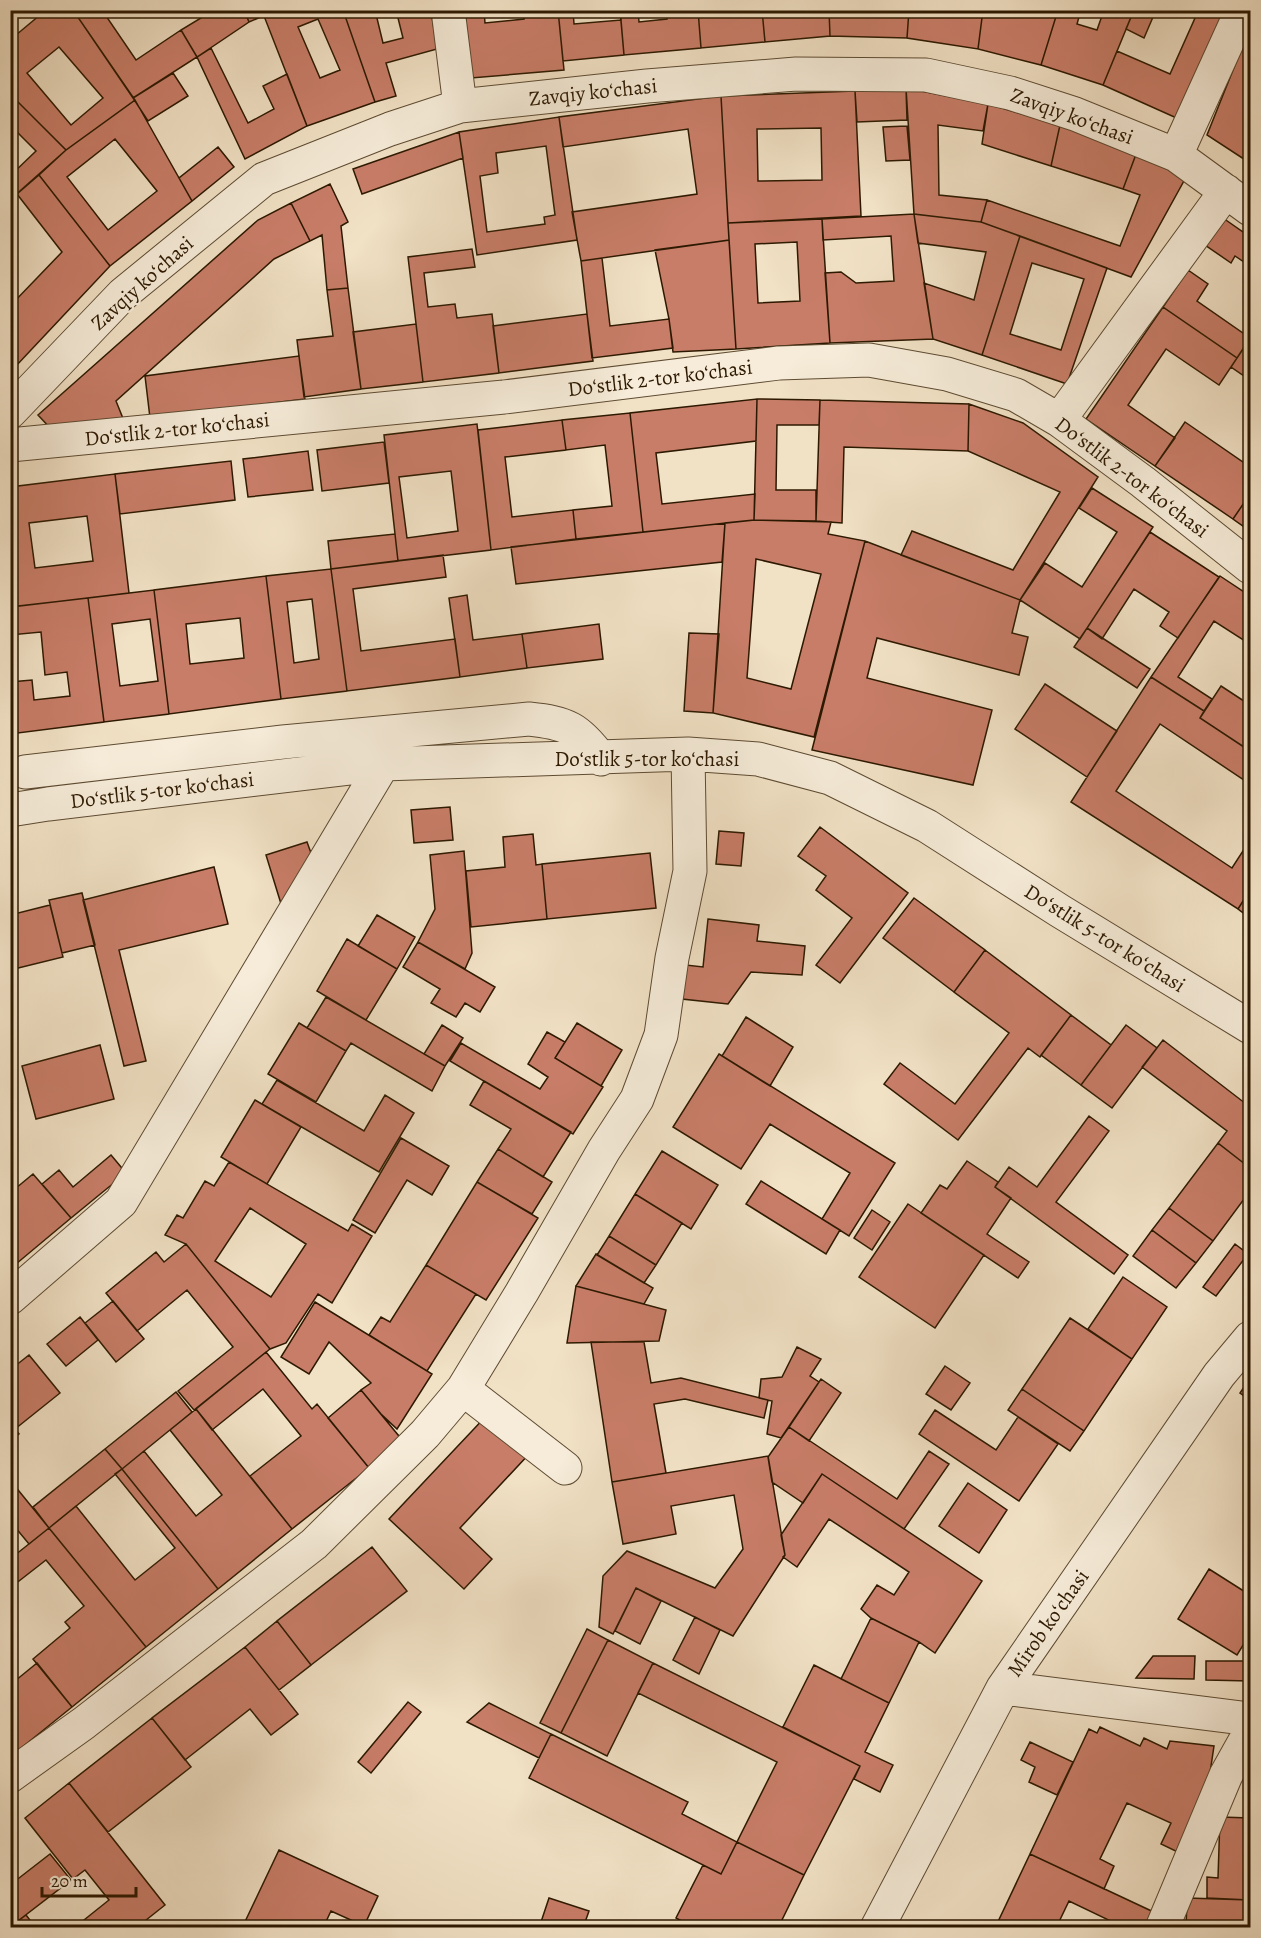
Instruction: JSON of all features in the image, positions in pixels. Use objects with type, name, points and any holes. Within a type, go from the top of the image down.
[{"type":"street","points":[[448,10],[460,106]]},
{"type":"street","points":[[1176,156],[1242,10]]},
{"type":"street","name":"Zavqiy koʻchasi","points":[[10,412],[123,294],[264,179],[390,129],[460,106],[647,86],[796,74],[926,75],[1010,93],[1075,114],[1176,156],[1238,200]]},
{"type":"street","points":[[1059,420],[1238,200]]},
{"type":"street","name":"Doʻstlik 2-tor koʻchasi","points":[[10,445],[504,397],[779,363],[869,360],[947,374],[1016,395],[1059,420],[1143,482],[1251,567]]},
{"type":"street","points":[[25,772],[283,742],[529,719],[550,721],[571,728],[585,738],[601,759]]},
{"type":"street","points":[[10,1776],[84,1723],[314,1544],[425,1434],[463,1389],[604,1150],[637,1099],[661,1035],[672,958],[690,871],[688,754]]},
{"type":"street","name":"Doʻstlik 5-tor koʻchasi","points":[[10,810],[383,764],[601,759],[688,754],[758,759],[830,778],[927,826],[1070,917],[1251,1027]]},
{"type":"street","points":[[10,1298],[121,1202],[383,764]]},
{"type":"street","name":"Mirob koʻchasi","points":[[878,1928],[1003,1688],[1219,1375],[1251,1338]]},
{"type":"street","points":[[463,1389],[565,1468]]},
{"type":"street","points":[[1003,1688],[1251,1719]]},
{"type":"street","points":[[1162,1928],[1226,1775],[1251,1732]]},
{"type":"building","points":[[46,10],[73,10],[135,100],[66,150],[10,94],[10,40]],"holes":[[[59,47],[103,98],[71,125],[27,73]]]},
{"type":"building","points":[[73,10],[102,10],[136,60],[181,30],[197,57],[133,98]]},
{"type":"building","points":[[214,10],[244,10],[249,22],[197,57],[181,30]]},
{"type":"building","points":[[244,10],[277,10],[249,22]]},
{"type":"building","points":[[277,10],[343,10],[375,102],[307,126],[264,16]],"holes":[[[318,19],[340,70],[320,78],[298,27]]]},
{"type":"building","points":[[343,10],[375,10],[383,43],[403,38],[396,10],[431,10],[437,49],[386,63],[396,96],[375,102]]},
{"type":"building","points":[[465,10],[484,10],[485,23],[524,19],[523,10],[558,10],[564,70],[471,78]]},
{"type":"building","points":[[558,10],[573,10],[574,24],[621,20],[624,55],[563,61]]},
{"type":"building","points":[[620,10],[638,10],[639,22],[667,19],[666,10],[698,10],[701,48],[624,55]]},
{"type":"building","points":[[698,10],[762,10],[765,42],[701,48]]},
{"type":"building","points":[[762,10],[829,10],[830,36],[765,42]]},
{"type":"building","points":[[829,10],[909,10],[907,38],[830,36]]},
{"type":"building","points":[[909,10],[947,12],[947,10],[983,10],[978,49],[907,38]]},
{"type":"building","points":[[983,10],[1058,10],[1041,65],[978,49]]},
{"type":"building","points":[[1058,10],[1081,10],[1077,24],[1097,30],[1104,10],[1134,10],[1103,85],[1041,65]]},
{"type":"building","points":[[1134,10],[1156,10],[1144,38],[1126,29]]},
{"type":"building","points":[[1178,10],[1229,10],[1181,120],[1103,85],[1117,51],[1170,74],[1195,18]]},
{"type":"building","points":[[1250,31],[1250,163],[1207,135]]},
{"type":"building","points":[[211,48],[248,123],[274,109],[263,86],[287,74],[307,126],[245,159],[197,57]]},
{"type":"building","points":[[173,73],[188,96],[148,121],[133,98]]},
{"type":"building","points":[[906,88],[907,120],[857,122],[855,91]]},
{"type":"building","points":[[906,88],[988,104],[983,131],[938,125],[939,195],[987,200],[981,222],[914,214]]},
{"type":"building","points":[[855,91],[861,216],[728,223],[721,96]],"holes":[[[821,128],[822,180],[758,181],[757,129]]]},
{"type":"building","points":[[10,94],[66,150],[12,198],[10,196],[10,176],[36,151],[10,125]]},
{"type":"building","points":[[721,96],[729,240],[581,261],[572,212],[697,194],[688,129],[563,147],[559,117]]},
{"type":"building","points":[[135,100],[192,201],[110,266],[39,175],[66,150]],"holes":[[[115,139],[157,191],[108,230],[67,177]]]},
{"type":"building","points":[[988,104],[1060,125],[1051,166],[982,144]]},
{"type":"building","points":[[559,117],[577,240],[477,255],[459,132]],"holes":[[[546,146],[555,215],[544,217],[545,224],[487,232],[480,176],[498,173],[496,153]]]},
{"type":"building","points":[[1060,125],[1138,149],[1123,189],[1051,166]]},
{"type":"building","points":[[907,126],[910,160],[886,161],[883,127]]},
{"type":"building","points":[[459,132],[463,158],[362,194],[353,169]]},
{"type":"building","points":[[218,147],[234,167],[192,201],[179,178]]},
{"type":"building","points":[[1138,149],[1185,179],[1131,277],[981,222],[987,200],[1120,246],[1140,195],[1123,189]]},
{"type":"building","points":[[39,175],[110,266],[15,367],[10,363],[10,306],[62,252],[17,194]]},
{"type":"building","points":[[330,184],[348,222],[341,226],[348,288],[327,290],[322,235],[310,241],[291,203]]},
{"type":"building","points":[[291,203],[310,241],[274,259],[116,401],[124,421],[52,430],[38,415],[258,220]]},
{"type":"building","points":[[914,214],[981,222],[1020,236],[982,355],[933,339],[924,283],[974,300],[986,252],[918,243]]},
{"type":"building","points":[[914,214],[933,339],[830,343],[825,273],[841,272],[856,283],[894,281],[891,236],[823,240],[822,219]]},
{"type":"building","points":[[1223,218],[1250,237],[1250,266],[1235,256],[1231,263],[1205,245]]},
{"type":"building","points":[[822,219],[830,343],[736,349],[728,223]],"holes":[[[797,242],[800,301],[758,303],[755,244]]]},
{"type":"building","points":[[1020,236],[1107,268],[1067,384],[982,355]],"holes":[[[1032,263],[1084,279],[1061,350],[1010,334]]]},
{"type":"building","points":[[729,240],[736,349],[673,352],[655,250]]},
{"type":"building","points":[[472,249],[475,267],[424,273],[428,307],[455,304],[457,318],[492,314],[499,373],[423,382],[408,257]]},
{"type":"building","points":[[602,258],[610,326],[669,319],[673,348],[592,358],[581,261]]},
{"type":"building","points":[[1188,270],[1208,284],[1197,301],[1250,338],[1237,358],[1163,307]]},
{"type":"building","points":[[348,288],[361,389],[304,397],[297,340],[333,336],[327,290]]},
{"type":"building","points":[[1163,307],[1237,358],[1219,385],[1166,349],[1128,405],[1175,438],[1155,466],[1086,419]]},
{"type":"building","points":[[587,314],[593,361],[499,373],[493,326]]},
{"type":"building","points":[[416,324],[423,382],[361,389],[353,332]]},
{"type":"building","points":[[1245,346],[1250,350],[1250,380],[1231,367]]},
{"type":"building","points":[[299,356],[305,399],[150,418],[145,376]]},
{"type":"building","points":[[757,399],[756,441],[656,453],[662,504],[755,494],[754,520],[643,532],[630,413]]},
{"type":"building","points":[[757,399],[820,400],[819,425],[777,425],[776,490],[816,490],[816,521],[754,520]]},
{"type":"building","points":[[820,400],[969,404],[968,451],[844,447],[842,523],[816,521]]},
{"type":"building","points":[[969,404],[1023,423],[1098,477],[1020,600],[901,555],[912,531],[1013,570],[1060,492],[968,451]]},
{"type":"building","points":[[630,413],[643,532],[576,539],[573,510],[612,506],[605,445],[566,450],[562,420]]},
{"type":"building","points":[[562,420],[566,450],[505,457],[512,517],[573,510],[576,539],[491,550],[478,430]]},
{"type":"building","points":[[1185,422],[1250,467],[1250,494],[1233,519],[1155,466]]},
{"type":"building","points":[[477,424],[491,550],[398,561],[384,435]],"holes":[[[451,471],[458,531],[407,538],[399,477]]]},
{"type":"building","points":[[384,442],[389,483],[322,491],[317,450]]},
{"type":"building","points":[[308,451],[313,490],[248,497],[243,459]]},
{"type":"building","points":[[231,461],[235,500],[120,514],[115,474]]},
{"type":"building","points":[[115,474],[129,593],[12,607],[10,487]],"holes":[[[87,516],[93,561],[35,568],[29,523]]]},
{"type":"building","points":[[1092,488],[1153,527],[1080,639],[1020,600],[1045,563],[1082,587],[1117,532],[1079,508]]},
{"type":"building","points":[[1250,494],[1250,531],[1233,519]]},
{"type":"building","points":[[754,520],[831,522],[828,534],[865,541],[814,737],[713,713],[725,523]],"holes":[[[756,559],[821,574],[791,689],[747,678]]]},
{"type":"building","points":[[725,523],[722,562],[516,584],[511,547]]},
{"type":"building","points":[[1150,532],[1219,577],[1178,638],[1160,626],[1169,612],[1134,589],[1102,639],[1087,628]]},
{"type":"building","points":[[395,534],[398,561],[331,569],[328,541]]},
{"type":"building","points":[[865,541],[1020,600],[1012,633],[1028,637],[1019,675],[877,638],[867,678],[992,710],[973,785],[812,750]]},
{"type":"building","points":[[443,555],[446,577],[353,589],[361,651],[455,639],[460,677],[347,691],[331,569]]},
{"type":"building","points":[[331,569],[347,691],[281,699],[266,576]],"holes":[[[312,599],[319,659],[294,663],[287,602]]]},
{"type":"building","points":[[266,576],[281,699],[169,714],[154,590]],"holes":[[[240,618],[244,658],[190,664],[186,624]]]},
{"type":"building","points":[[1220,576],[1250,596],[1250,639],[1248,643],[1214,621],[1178,677],[1212,699],[1204,711],[1151,677]]},
{"type":"building","points":[[154,590],[169,714],[104,722],[88,598]],"holes":[[[150,619],[158,681],[120,686],[112,624]]]},
{"type":"building","points":[[467,595],[473,640],[522,634],[527,668],[460,677],[449,598]]},
{"type":"building","points":[[88,598],[104,722],[10,734],[10,682],[32,680],[34,700],[70,696],[67,672],[45,675],[41,632],[10,635],[10,607]]},
{"type":"building","points":[[599,624],[603,659],[527,668],[522,634]]},
{"type":"building","points":[[1087,628],[1150,669],[1137,688],[1074,647]]},
{"type":"building","points":[[689,633],[719,634],[713,713],[684,711]]},
{"type":"building","points":[[1151,677],[1204,711],[1200,718],[1250,751],[1250,784],[1160,724],[1116,791],[1232,868],[1250,840],[1250,890],[1238,909],[1071,802]]},
{"type":"building","points":[[1045,684],[1117,731],[1087,777],[1015,729]]},
{"type":"building","points":[[1221,686],[1250,705],[1250,751],[1200,718]]},
{"type":"building","points":[[450,807],[453,840],[414,843],[411,810]]},
{"type":"building","points":[[820,827],[908,893],[840,983],[816,965],[852,918],[816,890],[826,876],[798,856]]},
{"type":"building","points":[[719,831],[744,833],[741,866],[716,864]]},
{"type":"building","points":[[533,834],[536,865],[542,864],[547,919],[471,927],[466,871],[505,867],[503,837]]},
{"type":"building","points":[[307,842],[311,853],[282,907],[266,855]]},
{"type":"building","points":[[464,851],[472,953],[465,969],[418,942],[435,909],[430,855]]},
{"type":"building","points":[[650,853],[656,908],[547,919],[542,864]]},
{"type":"building","points":[[214,867],[228,924],[119,950],[146,1061],[124,1066],[83,900]]},
{"type":"building","points":[[1250,890],[1250,918],[1238,909]]},
{"type":"building","points":[[82,893],[95,945],[62,953],[49,900]]},
{"type":"building","points":[[914,898],[985,950],[954,992],[883,938]]},
{"type":"building","points":[[50,905],[63,957],[10,970],[10,915]]},
{"type":"building","points":[[377,915],[415,937],[397,969],[358,946]]},
{"type":"building","points":[[708,919],[759,925],[757,941],[805,946],[802,975],[751,972],[728,1004],[682,999],[686,965],[703,967]]},
{"type":"building","points":[[347,939],[397,969],[366,1020],[317,991]]},
{"type":"building","points":[[418,942],[495,987],[480,1012],[465,1003],[456,1017],[431,1003],[440,989],[403,967]]},
{"type":"building","points":[[985,950],[1071,1015],[1040,1057],[1028,1048],[958,1140],[884,1084],[900,1063],[955,1104],[1009,1033],[954,992]]},
{"type":"building","points":[[326,997],[445,1066],[432,1091],[351,1043],[346,1051],[307,1028]]},
{"type":"building","points":[[1071,1015],[1111,1045],[1081,1085],[1041,1055]]},
{"type":"building","points":[[746,1017],[793,1047],[770,1086],[722,1056]]},
{"type":"building","points":[[299,1023],[346,1051],[316,1102],[268,1074]]},
{"type":"building","points":[[577,1023],[622,1050],[601,1086],[555,1058]]},
{"type":"building","points":[[442,1025],[463,1038],[445,1066],[424,1054]]},
{"type":"building","points":[[1126,1025],[1157,1048],[1112,1108],[1081,1085]]},
{"type":"building","points":[[547,1032],[565,1042],[555,1058],[603,1087],[573,1134],[450,1061],[461,1043],[540,1089],[548,1077],[528,1064]]},
{"type":"building","points":[[1163,1040],[1250,1107],[1250,1168],[1218,1143],[1227,1131],[1142,1067]]},
{"type":"building","points":[[100,1045],[114,1099],[36,1119],[22,1066]]},
{"type":"building","points":[[719,1054],[895,1163],[849,1236],[822,1219],[850,1173],[770,1124],[741,1169],[673,1127]]},
{"type":"building","points":[[277,1080],[364,1131],[385,1095],[414,1113],[379,1172],[262,1104]]},
{"type":"building","points":[[484,1081],[571,1132],[543,1177],[498,1149],[511,1129],[470,1105]]},
{"type":"building","points":[[255,1100],[301,1127],[267,1184],[221,1157]]},
{"type":"building","points":[[1089,1116],[1109,1131],[1056,1202],[1128,1255],[1114,1274],[995,1187],[1009,1167],[1037,1187]]},
{"type":"building","points":[[401,1138],[449,1166],[432,1195],[407,1180],[375,1233],[353,1220]]},
{"type":"building","points":[[1218,1143],[1250,1168],[1250,1191],[1213,1241],[1169,1208]]},
{"type":"building","points":[[498,1149],[552,1182],[532,1214],[477,1182]]},
{"type":"building","points":[[662,1151],[718,1185],[691,1229],[635,1194]]},
{"type":"building","points":[[111,1155],[126,1173],[71,1218],[42,1184],[59,1170],[73,1187]]},
{"type":"building","points":[[967,1161],[998,1182],[995,1187],[1011,1198],[987,1234],[1029,1262],[1018,1278],[921,1213],[940,1185],[947,1189]]},
{"type":"building","points":[[229,1162],[348,1231],[352,1224],[372,1236],[332,1303],[318,1294],[286,1343],[270,1349],[186,1244],[165,1235],[177,1215],[183,1218],[205,1181],[214,1186]],"holes":[[[250,1208],[306,1244],[271,1297],[215,1261]]]},
{"type":"building","points":[[33,1174],[71,1218],[10,1269],[10,1193]]},
{"type":"building","points":[[761,1181],[840,1230],[826,1254],[746,1204]]},
{"type":"building","points":[[477,1182],[538,1218],[486,1300],[426,1265]]},
{"type":"building","points":[[635,1194],[682,1223],[656,1265],[609,1236]]},
{"type":"building","points":[[908,1204],[984,1255],[935,1328],[859,1277]]},
{"type":"building","points":[[1169,1208],[1213,1241],[1196,1263],[1152,1230]]},
{"type":"building","points":[[872,1210],[890,1222],[872,1250],[854,1238]]},
{"type":"building","points":[[1152,1230],[1196,1263],[1176,1288],[1133,1256]]},
{"type":"building","points":[[609,1236],[656,1265],[644,1283],[597,1255]]},
{"type":"building","points":[[186,1244],[270,1349],[194,1410],[178,1391],[233,1347],[187,1290],[137,1331],[106,1293],[156,1252],[164,1262]]},
{"type":"building","points":[[1235,1244],[1248,1254],[1216,1296],[1203,1287]]},
{"type":"building","points":[[596,1254],[653,1288],[644,1304],[576,1286]]},
{"type":"building","points":[[426,1265],[476,1294],[427,1371],[369,1335],[381,1317],[390,1322]]},
{"type":"building","points":[[1123,1277],[1167,1307],[1132,1359],[1088,1329]]},
{"type":"building","points":[[576,1286],[666,1310],[659,1341],[567,1343]]},
{"type":"building","points":[[113,1301],[144,1339],[116,1362],[85,1323]]},
{"type":"building","points":[[315,1302],[432,1374],[397,1429],[361,1390],[371,1383],[329,1342],[309,1374],[281,1357]]},
{"type":"building","points":[[80,1317],[98,1340],[66,1366],[47,1344]]},
{"type":"building","points":[[1070,1318],[1132,1359],[1084,1431],[1022,1389]]},
{"type":"building","points":[[591,1342],[644,1342],[651,1383],[681,1378],[768,1400],[764,1418],[685,1399],[654,1404],[666,1473],[612,1482]]},
{"type":"building","points":[[797,1347],[821,1359],[810,1376],[819,1382],[781,1438],[767,1434],[772,1401],[759,1398],[761,1379],[782,1377]]},
{"type":"building","points":[[266,1352],[312,1409],[317,1404],[369,1468],[292,1529],[250,1476],[301,1436],[263,1389],[212,1430],[196,1409]]},
{"type":"building","points":[[29,1355],[60,1393],[15,1429],[10,1423],[10,1370]]},
{"type":"building","points":[[945,1366],[970,1383],[951,1410],[926,1394]]},
{"type":"building","points":[[1250,1378],[1250,1400],[1240,1393]]},
{"type":"building","points":[[821,1379],[841,1393],[809,1441],[789,1427]]},
{"type":"building","points":[[1022,1389],[1084,1431],[1070,1451],[1008,1410]]},
{"type":"building","points":[[361,1390],[403,1441],[369,1468],[328,1418]]},
{"type":"building","points":[[176,1392],[192,1412],[122,1469],[105,1449]]},
{"type":"building","points":[[196,1409],[292,1529],[218,1589],[122,1469],[144,1451],[196,1516],[222,1495],[170,1430]]},
{"type":"building","points":[[935,1410],[996,1450],[1018,1417],[1058,1444],[1019,1501],[919,1434]]},
{"type":"building","points":[[488,1414],[530,1453],[460,1528],[492,1559],[464,1589],[389,1519]]},
{"type":"building","points":[[10,1423],[19,1434],[10,1441]]},
{"type":"building","points":[[789,1427],[897,1499],[929,1451],[949,1464],[904,1529],[822,1474],[803,1503],[772,1482],[768,1457]]},
{"type":"building","points":[[105,1449],[122,1469],[49,1528],[33,1507]]},
{"type":"building","points":[[768,1456],[785,1555],[733,1636],[636,1588],[613,1634],[599,1627],[603,1576],[627,1551],[715,1588],[743,1549],[734,1495],[671,1506],[676,1534],[623,1544],[612,1482]]},
{"type":"building","points":[[122,1469],[218,1589],[146,1647],[49,1528],[76,1506],[135,1580],[175,1548],[115,1474]]},
{"type":"building","points":[[822,1474],[982,1581],[935,1653],[919,1642],[871,1618],[861,1609],[877,1585],[894,1595],[909,1572],[829,1519],[797,1567],[783,1557],[785,1555],[781,1535]]},
{"type":"building","points":[[10,1480],[49,1528],[29,1544],[10,1521]]},
{"type":"building","points":[[968,1483],[1007,1510],[979,1553],[939,1526]]},
{"type":"building","points":[[49,1528],[146,1647],[72,1707],[33,1659],[70,1628],[65,1622],[84,1606],[46,1560],[10,1588],[10,1559]]},
{"type":"building","points":[[372,1547],[407,1591],[311,1665],[277,1621]]},
{"type":"building","points":[[1209,1569],[1250,1595],[1250,1634],[1237,1655],[1178,1619]]},
{"type":"building","points":[[636,1588],[661,1601],[640,1644],[615,1631]]},
{"type":"building","points":[[695,1617],[720,1630],[699,1674],[673,1660]]},
{"type":"building","points":[[871,1618],[919,1642],[889,1703],[841,1679]]},
{"type":"building","points":[[277,1621],[311,1665],[279,1690],[245,1647]]},
{"type":"building","points":[[587,1629],[608,1640],[561,1733],[540,1723]]},
{"type":"building","points":[[608,1640],[653,1663],[607,1756],[561,1733]]},
{"type":"building","points":[[245,1647],[298,1714],[271,1735],[250,1709],[185,1760],[152,1718]]},
{"type":"building","points":[[1153,1656],[1195,1656],[1194,1679],[1136,1678]]},
{"type":"building","points":[[1206,1661],[1250,1661],[1250,1681],[1206,1680]]},
{"type":"building","points":[[37,1663],[72,1707],[10,1757],[10,1685]]},
{"type":"building","points":[[653,1663],[860,1766],[804,1875],[737,1842],[777,1762],[638,1693]]},
{"type":"building","points":[[814,1665],[889,1703],[865,1752],[893,1765],[880,1792],[854,1779],[860,1766],[783,1727]]},
{"type":"building","points":[[408,1702],[421,1712],[371,1773],[358,1762]]},
{"type":"building","points":[[489,1703],[551,1734],[539,1758],[467,1722]]},
{"type":"building","points":[[152,1718],[191,1767],[108,1832],[69,1783]]},
{"type":"building","points":[[1100,1727],[1140,1746],[1144,1738],[1167,1749],[1170,1741],[1214,1746],[1202,1827],[1188,1857],[1161,1844],[1171,1823],[1127,1803],[1100,1859],[1114,1866],[1104,1889],[1030,1854],[1089,1729],[1097,1733]]},
{"type":"building","points":[[551,1734],[688,1802],[682,1814],[737,1842],[721,1874],[529,1778]]},
{"type":"building","points":[[1030,1742],[1073,1762],[1057,1795],[1029,1782],[1035,1767],[1021,1760]]},
{"type":"building","points":[[69,1783],[165,1905],[136,1928],[74,1928],[109,1900],[85,1870],[73,1879],[25,1818]]},
{"type":"building","points":[[1220,1817],[1250,1818],[1250,1900],[1207,1898],[1207,1877],[1218,1878]]},
{"type":"building","points":[[737,1842],[804,1875],[778,1928],[694,1928],[676,1918],[703,1865],[721,1874]]},
{"type":"building","points":[[279,1850],[378,1896],[364,1926],[331,1911],[323,1928],[242,1928]]},
{"type":"building","points":[[50,1854],[71,1880],[10,1927],[10,1885]]},
{"type":"building","points":[[1030,1854],[1160,1915],[1155,1928],[1113,1928],[1115,1923],[1069,1901],[1056,1928],[995,1928]]},
{"type":"building","points":[[549,1898],[589,1911],[583,1928],[539,1928]]},
{"type":"building","points":[[1187,1898],[1250,1900],[1250,1928],[1186,1928]]},
{"type":"building","points":[[26,1915],[36,1928],[10,1928],[10,1927]]}]
